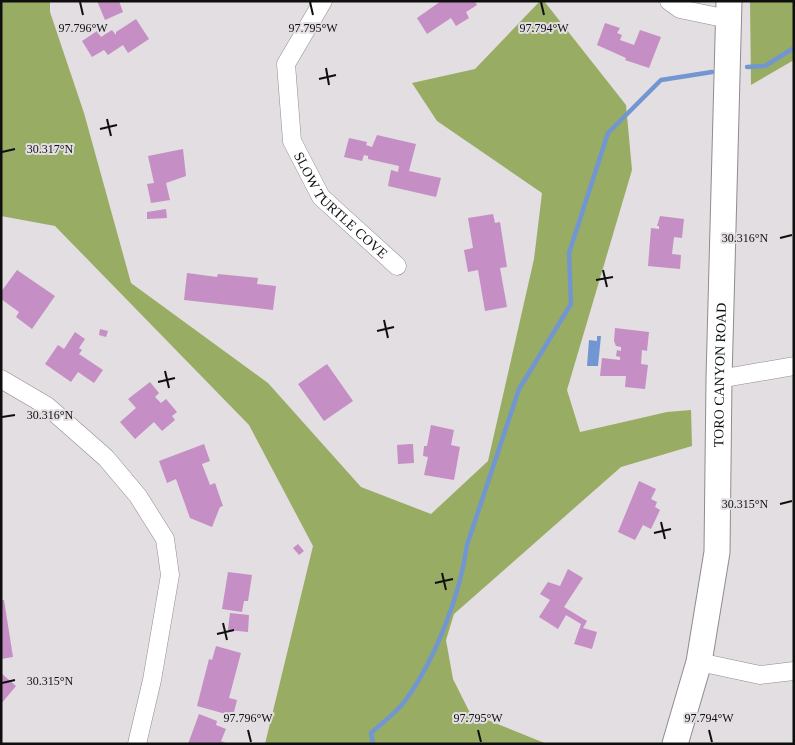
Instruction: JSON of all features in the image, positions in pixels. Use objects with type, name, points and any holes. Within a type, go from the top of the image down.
[{"type":"street","name":"SLOW TURTLE COVE","points":[[323,1],[286,64],[292,141],[320,197],[397,266]]},
{"type":"street","points":[[669,1],[680,9],[728,10]]},
{"type":"street","name":"TORO CANYON ROAD","points":[[675,744],[699,662],[717,552],[718,379],[728,10]]},
{"type":"street","points":[[718,379],[794,366]]},
{"type":"street","points":[[1,378],[48,406],[106,458],[138,496],[164,539],[170,575],[152,680],[137,744]]},
{"type":"street","points":[[699,662],[760,675],[794,671]]},
{"type":"green space","points":[[1,1],[50,1],[50,12],[84,113],[131,283],[268,383],[361,487],[431,514],[488,461],[534,259],[542,193],[437,121],[412,83],[475,69],[540,1],[544,1],[626,105],[632,170],[567,390],[580,432],[667,412],[691,410],[692,446],[621,467],[454,614],[446,640],[453,679],[470,713],[547,744],[265,744],[313,546],[249,425],[55,226],[1,216]]},
{"type":"green space","points":[[750,1],[794,1],[794,60],[751,85]]},
{"type":"water","points":[[597,336],[601,336],[598,366],[587,366],[589,340],[597,341]]},
{"type":"building","points":[[97,1],[119,1],[123,12],[105,20]]},
{"type":"building","points":[[441,1],[475,1],[477,5],[466,12],[469,18],[456,26],[451,18],[427,34],[417,18]]},
{"type":"building","points":[[136,19],[149,39],[128,53],[123,45],[108,55],[104,50],[92,57],[82,41],[97,31],[101,37],[112,30],[116,35],[116,32]]},
{"type":"building","points":[[605,23],[620,28],[617,33],[622,35],[620,40],[634,45],[640,30],[661,37],[649,68],[625,60],[626,58],[597,45]]},
{"type":"building","points":[[377,135],[416,144],[409,171],[441,178],[436,197],[388,186],[391,170],[398,172],[399,166],[368,159],[368,156],[364,155],[362,161],[344,157],[349,138],[367,142],[366,145],[372,147]]},
{"type":"building","points":[[183,149],[186,176],[166,183],[170,200],[151,203],[147,184],[154,183],[148,156]]},
{"type":"building","points":[[166,209],[167,218],[147,219],[147,212]]},
{"type":"building","points":[[493,214],[495,223],[500,222],[507,267],[500,268],[507,307],[485,311],[478,270],[468,272],[464,250],[473,248],[468,218]]},
{"type":"building","points":[[660,216],[684,219],[682,238],[674,237],[672,254],[681,255],[680,269],[648,266],[651,228],[659,229],[659,226],[657,226]]},
{"type":"building","points":[[17,270],[55,296],[32,329],[16,317],[19,312],[1,299],[1,292]]},
{"type":"building","points":[[187,273],[217,277],[218,274],[258,278],[257,284],[276,286],[273,310],[184,300]]},
{"type":"building","points":[[615,328],[649,332],[647,351],[642,350],[641,364],[648,365],[645,389],[625,387],[626,376],[600,376],[602,358],[620,360],[620,357],[616,356],[617,350],[621,351],[621,347],[616,346],[614,341]]},
{"type":"building","points":[[100,329],[108,331],[106,337],[99,335]]},
{"type":"building","points":[[75,332],[85,339],[79,348],[82,350],[79,354],[103,370],[94,383],[78,372],[71,382],[45,364],[58,345],[64,349]]},
{"type":"building","points":[[327,364],[353,401],[324,421],[298,384]]},
{"type":"building","points":[[150,382],[159,393],[155,397],[161,403],[166,399],[177,412],[172,416],[175,420],[162,431],[154,422],[135,439],[120,422],[136,408],[128,399]]},
{"type":"building","points":[[431,425],[454,430],[451,445],[460,447],[454,480],[424,475],[428,457],[423,456],[424,446],[427,446]]},
{"type":"building","points":[[204,444],[210,461],[202,464],[210,485],[215,483],[223,506],[220,507],[212,527],[190,518],[176,479],[167,483],[159,461]]},
{"type":"building","points":[[413,444],[414,463],[398,464],[397,445]]},
{"type":"building","points":[[639,481],[656,489],[651,499],[657,502],[655,507],[660,510],[651,529],[643,525],[635,540],[618,532]]},
{"type":"building","points":[[298,544],[304,551],[299,555],[293,548]]},
{"type":"building","points":[[568,569],[583,578],[564,607],[587,621],[583,628],[597,632],[592,649],[574,644],[581,624],[566,615],[558,629],[539,617],[550,600],[540,594],[548,582],[560,586]]},
{"type":"building","points":[[228,572],[252,575],[248,601],[244,601],[242,612],[222,609]]},
{"type":"building","points":[[1,600],[4,600],[13,657],[1,659]]},
{"type":"building","points":[[230,613],[249,615],[248,632],[228,630]]},
{"type":"building","points":[[216,646],[241,653],[229,698],[237,700],[233,716],[197,706],[209,659],[212,660]]},
{"type":"building","points":[[1,673],[16,686],[1,704]]},
{"type":"building","points":[[199,714],[217,721],[216,725],[226,729],[221,741],[228,744],[188,744]]},
{"type":"waterway","points":[[747,67],[765,66],[794,48]]},
{"type":"waterway","points":[[373,744],[371,733],[405,701],[416,685],[436,647],[459,585],[467,545],[519,389],[571,304],[569,253],[608,133],[661,80],[712,72]]}]
